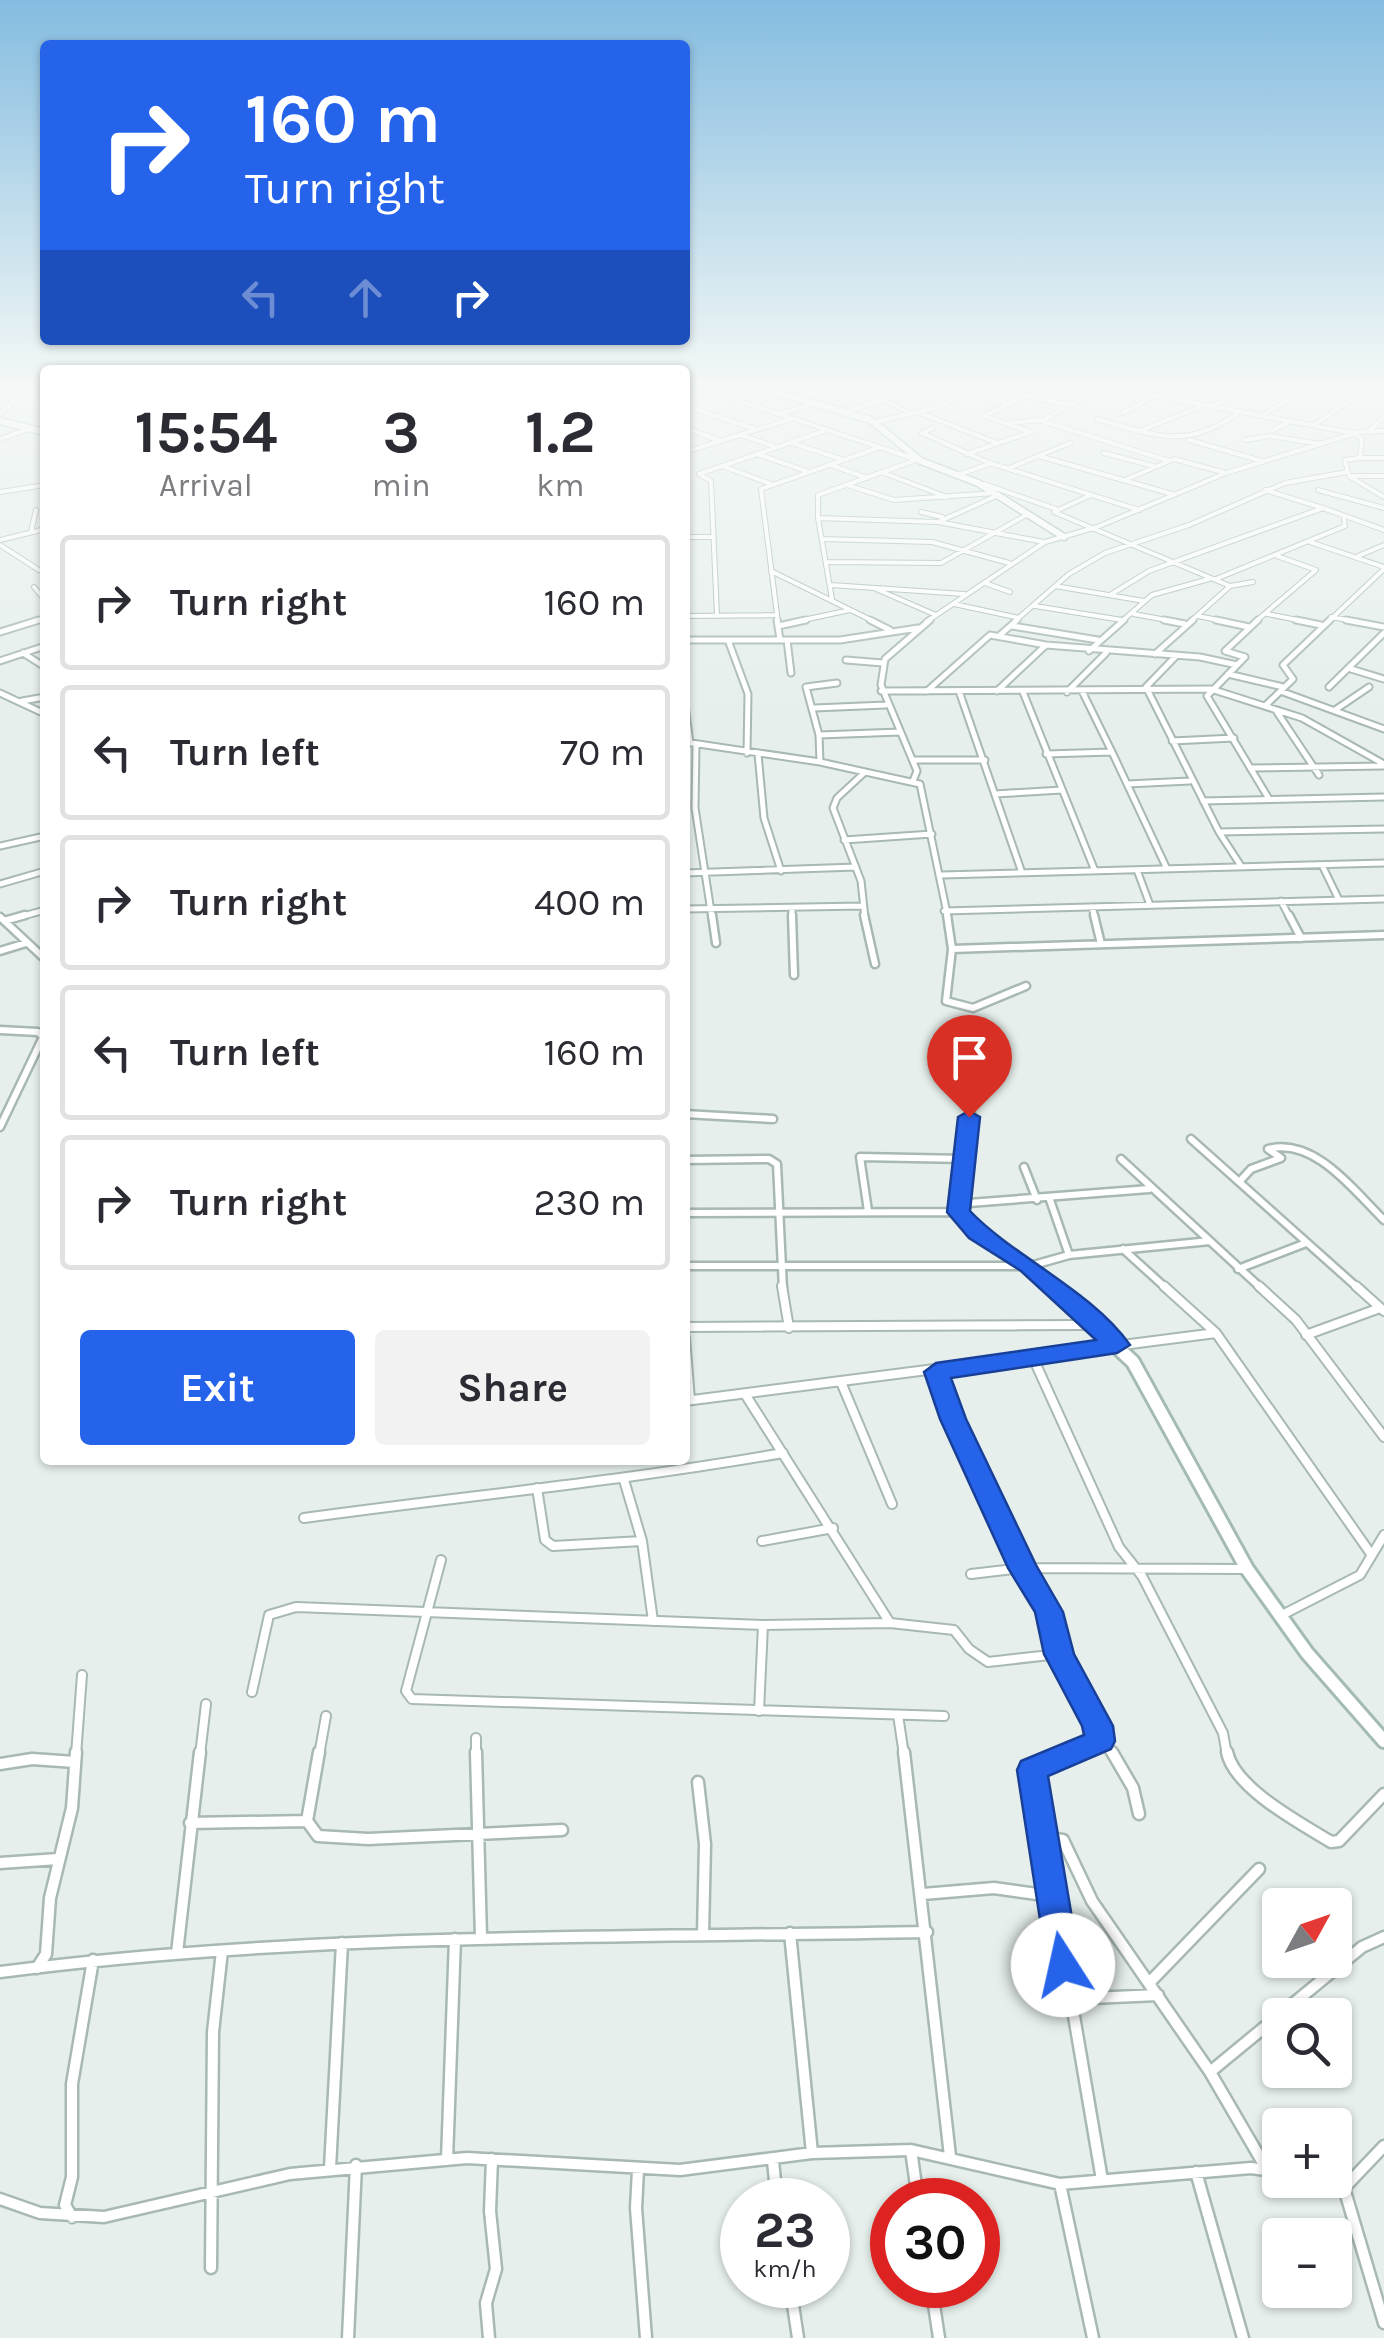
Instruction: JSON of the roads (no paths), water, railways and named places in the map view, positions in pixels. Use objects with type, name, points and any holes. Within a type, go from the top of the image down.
[{"type":"street","points":[[709,495],[717,616]]},
{"type":"street","points":[[761,495],[778,626],[791,674]]},
{"type":"street","points":[[818,495],[818,518],[832,599]]},
{"type":"street","points":[[878,495],[894,500],[985,495]]},
{"type":"street","points":[[943,495],[951,498]]},
{"type":"street","points":[[818,518],[941,520],[996,495]]},
{"type":"street","points":[[1000,495],[1064,537]]},
{"type":"street","points":[[1014,495],[1056,509],[1092,495]]},
{"type":"street","points":[[1092,495],[1139,510]]},
{"type":"street","points":[[912,781],[917,772],[913,760],[881,692],[883,662],[918,628],[1046,542],[1098,526],[1171,495]]},
{"type":"street","points":[[1000,636],[1053,586],[1095,558],[1194,523],[1253,495]]},
{"type":"street","points":[[1281,495],[1384,530]]},
{"type":"street","points":[[1337,495],[1384,508]]},
{"type":"street","points":[[1110,595],[1142,574],[1323,508]]},
{"type":"street","points":[[1056,509],[1056,514],[1098,526],[1230,586],[1253,582]]},
{"type":"street","points":[[31,532],[36,510]]},
{"type":"street","points":[[921,512],[991,533],[1046,542]]},
{"type":"street","points":[[826,562],[936,564],[1028,514]]},
{"type":"street","points":[[1089,651],[1154,594],[1179,591],[1277,556],[1346,524],[1344,518]]},
{"type":"street","points":[[0,542],[40,530]]},
{"type":"street","points":[[690,537],[711,537]]},
{"type":"street","points":[[823,539],[932,542],[1010,564]]},
{"type":"street","points":[[0,542],[38,570]]},
{"type":"street","points":[[1309,542],[1384,568]]},
{"type":"street","points":[[1355,558],[1384,545]]},
{"type":"street","points":[[1270,800],[1207,696],[1246,658],[1226,651],[1291,588],[1316,570],[1277,556]]},
{"type":"street","points":[[1266,706],[1293,680],[1283,666],[1384,568]]},
{"type":"street","points":[[771,570],[891,631]]},
{"type":"street","points":[[1370,580],[1384,582]]},
{"type":"street","points":[[984,582],[1010,592]]},
{"type":"street","points":[[830,585],[926,588],[965,595]]},
{"type":"street","points":[[870,586],[936,615]]},
{"type":"street","points":[[1053,586],[1144,602]]},
{"type":"street","points":[[1154,654],[1230,586]]},
{"type":"street","points":[[34,587],[40,594]]},
{"type":"street","points":[[952,604],[1019,618]]},
{"type":"street","points":[[1034,606],[1122,620]]},
{"type":"street","points":[[778,626],[850,610]]},
{"type":"street","points":[[1132,614],[1184,624]]},
{"type":"street","points":[[1267,614],[1322,626]]},
{"type":"street","points":[[690,616],[777,615]]},
{"type":"street","points":[[1197,616],[1251,627]]},
{"type":"street","points":[[1328,687],[1351,669],[1384,630],[1332,617]]},
{"type":"street","points":[[2,630],[40,619]]},
{"type":"street","points":[[1011,626],[1098,641],[1108,652]]},
{"type":"street","points":[[690,640],[840,640],[918,628]]},
{"type":"street","points":[[927,691],[990,635],[1089,651],[1176,656],[1237,665]]},
{"type":"street","points":[[728,640],[731,663],[742,673],[747,694],[747,753]]},
{"type":"street","points":[[996,692],[1046,645]]},
{"type":"street","points":[[0,660],[40,648]]},
{"type":"street","points":[[1067,692],[1108,652]]},
{"type":"street","points":[[23,653],[40,664]]},
{"type":"street","points":[[1146,687],[1176,656]]},
{"type":"street","points":[[846,660],[883,662]]},
{"type":"street","points":[[1351,669],[1384,679]]},
{"type":"street","points":[[1227,674],[1283,690],[1384,729]]},
{"type":"street","points":[[820,762],[819,735],[807,685],[838,683]]},
{"type":"street","points":[[1146,687],[1191,781],[1242,866]]},
{"type":"street","points":[[1334,711],[1369,688]]},
{"type":"street","points":[[881,692],[1211,689],[1266,706],[1356,745],[1384,765]]},
{"type":"street","points":[[959,692],[1022,873]]},
{"type":"street","points":[[1023,692],[1095,871]]},
{"type":"street","points":[[1082,692],[1167,869]]},
{"type":"street","points":[[0,693],[40,711]]},
{"type":"street","points":[[24,703],[40,698]]},
{"type":"street","points":[[814,708],[886,706]]},
{"type":"street","points":[[1276,711],[1319,775]]},
{"type":"street","points":[[819,735],[900,732]]},
{"type":"street","points":[[1172,741],[1234,738]]},
{"type":"street","points":[[716,943],[695,808],[690,743],[820,762],[912,781],[923,790],[942,875],[952,950],[946,993],[951,1005],[987,1004],[1026,986]]},
{"type":"street","points":[[1046,754],[1112,752]]},
{"type":"street","points":[[758,754],[764,818],[781,872]]},
{"type":"street","points":[[913,760],[985,760]]},
{"type":"street","points":[[1249,768],[1384,765]]},
{"type":"street","points":[[865,772],[833,803],[856,868],[875,964]]},
{"type":"street","points":[[1126,784],[1191,781]]},
{"type":"street","points":[[995,794],[1062,790]]},
{"type":"street","points":[[1203,801],[1384,797]]},
{"type":"street","points":[[1219,832],[1384,829]]},
{"type":"street","points":[[844,840],[932,834]]},
{"type":"street","points":[[0,846],[40,837]]},
{"type":"street","points":[[942,875],[1384,863]]},
{"type":"street","points":[[1322,865],[1339,900]]},
{"type":"street","points":[[690,873],[856,868]]},
{"type":"street","points":[[1136,870],[1150,906]]},
{"type":"street","points":[[0,884],[40,872]]},
{"type":"street","points":[[944,911],[1384,899]]},
{"type":"street","points":[[1280,902],[1301,938]]},
{"type":"street","points":[[690,909],[862,906]]},
{"type":"street","points":[[1092,907],[1100,944]]},
{"type":"street","points":[[792,908],[794,975]]},
{"type":"street","points":[[2,919],[40,911]]},
{"type":"street","points":[[2,919],[40,953]]},
{"type":"street","points":[[952,950],[1384,935]]},
{"type":"street","points":[[0,951],[40,942]]},
{"type":"street","points":[[0,1030],[40,1034]]},
{"type":"street","points":[[0,1127],[40,1042]]},
{"type":"street","points":[[957,1208],[971,1113]]},
{"type":"street","points":[[690,1114],[773,1119]]},
{"type":"street","points":[[1191,1140],[1382,1310]]},
{"type":"street","points":[[1240,1180],[1250,1169],[1281,1158],[1268,1149],[1272,1146],[1292,1143],[1310,1153],[1384,1220]]},
{"type":"street","points":[[868,1211],[860,1158],[966,1158]]},
{"type":"street","points":[[1120,1158],[1306,1334],[1384,1436]]},
{"type":"street","points":[[690,1160],[774,1161],[779,1267],[789,1329]]},
{"type":"street","points":[[1024,1167],[1037,1200]]},
{"type":"street","points":[[690,1213],[957,1208],[1149,1189]]},
{"type":"street","points":[[1050,1200],[1069,1255]]},
{"type":"street","points":[[957,1208],[978,1232],[1030,1266],[1097,1325],[1144,1377],[1192,1475],[1246,1569],[1351,1708],[1384,1740]]},
{"type":"street","points":[[690,1266],[1030,1266],[1069,1255],[1210,1241]]},
{"type":"street","points":[[1238,1269],[1306,1243]]},
{"type":"street","points":[[1122,1248],[1216,1334],[1370,1554]]},
{"type":"street","points":[[1306,1334],[1382,1310]]},
{"type":"street","points":[[690,1327],[1097,1325]]},
{"type":"street","points":[[690,1400],[1034,1360],[1117,1345],[1216,1334]]},
{"type":"street","points":[[1034,1360],[1119,1546],[1140,1572],[1223,1734],[1230,1767],[1278,1809],[1331,1842],[1340,1841],[1384,1794]]},
{"type":"street","points":[[936,1372],[953,1419],[1022,1568],[1049,1612],[1059,1654],[1094,1713],[1100,1741],[1110,1748],[1133,1788],[1139,1814]]},
{"type":"street","points":[[842,1382],[892,1504]]},
{"type":"street","points":[[744,1394],[833,1528],[890,1623]]},
{"type":"street","points":[[304,1518],[624,1480],[783,1453]]},
{"type":"street","points":[[624,1480],[642,1541],[653,1621]]},
{"type":"street","points":[[537,1488],[545,1540],[553,1546],[642,1541]]},
{"type":"street","points":[[762,1541],[833,1528]]},
{"type":"street","points":[[1280,1616],[1360,1575],[1384,1534]]},
{"type":"street","points":[[441,1560],[406,1691],[412,1699],[944,1716]]},
{"type":"street","points":[[971,1574],[1022,1568],[1140,1572],[1246,1569]]},
{"type":"street","points":[[252,1692],[272,1612],[296,1606],[762,1625],[890,1623],[959,1632],[969,1649],[988,1662],[1059,1654]]},
{"type":"street","points":[[759,1711],[762,1625]]},
{"type":"street","points":[[36,1969],[46,1954],[58,1858],[72,1808],[82,1675]]},
{"type":"street","points":[[177,1953],[206,1704]]},
{"type":"street","points":[[898,1714],[923,1894],[950,2156]]},
{"type":"street","points":[[326,1716],[307,1821],[318,1836],[562,1830]]},
{"type":"street","points":[[476,1738],[481,1938]]},
{"type":"street","points":[[1100,1741],[1032,1770],[1040,1837],[1102,2180]]},
{"type":"street","points":[[0,1764],[32,1758],[76,1762]]},
{"type":"street","points":[[698,1782],[705,1844],[703,1935]]},
{"type":"street","points":[[190,1822],[307,1821]]},
{"type":"street","points":[[1040,1837],[1063,1840],[1092,1901],[1210,2072],[1262,2160]]},
{"type":"street","points":[[0,1863],[58,1858]]},
{"type":"street","points":[[1150,1982],[1259,1868]]},
{"type":"street","points":[[923,1894],[994,1888],[1051,1896]]},
{"type":"street","points":[[0,1972],[177,1953],[455,1939],[927,1932]]},
{"type":"street","points":[[790,1933],[812,2153]]},
{"type":"street","points":[[1210,2072],[1352,1955],[1384,1937]]},
{"type":"street","points":[[447,2160],[455,1939]]},
{"type":"street","points":[[330,2168],[342,1944]]},
{"type":"street","points":[[211,2268],[214,2017],[222,1951]]},
{"type":"street","points":[[46,1954],[56,1966]]},
{"type":"street","points":[[72,2216],[65,2206],[72,2177],[68,2146],[75,2111],[72,2084],[93,1960]]},
{"type":"street","points":[[1070,1999],[1159,1995]]},
{"type":"street","points":[[1352,2180],[1384,2146]]},
{"type":"street","points":[[911,2150],[915,2178]]},
{"type":"street","points":[[0,2199],[40,2213],[104,2217],[330,2168],[447,2160],[560,2160],[638,2170],[680,2170],[812,2153],[911,2150],[1060,2184],[1262,2168]]},
{"type":"street","points":[[489,2338],[486,2303],[496,2269],[490,2211],[492,2159]]},
{"type":"street","points":[[772,2160],[774,2178]]},
{"type":"street","points":[[348,2338],[356,2165]]},
{"type":"street","points":[[638,2170],[636,2208],[646,2338]]},
{"type":"street","points":[[1196,2172],[1242,2338]]},
{"type":"street","points":[[1060,2184],[1093,2338]]},
{"type":"street","points":[[1347,2198],[1384,2322]]},
{"type":"street","points":[[793,2308],[798,2338]]},
{"type":"street","points":[[934,2308],[939,2338]]}]
